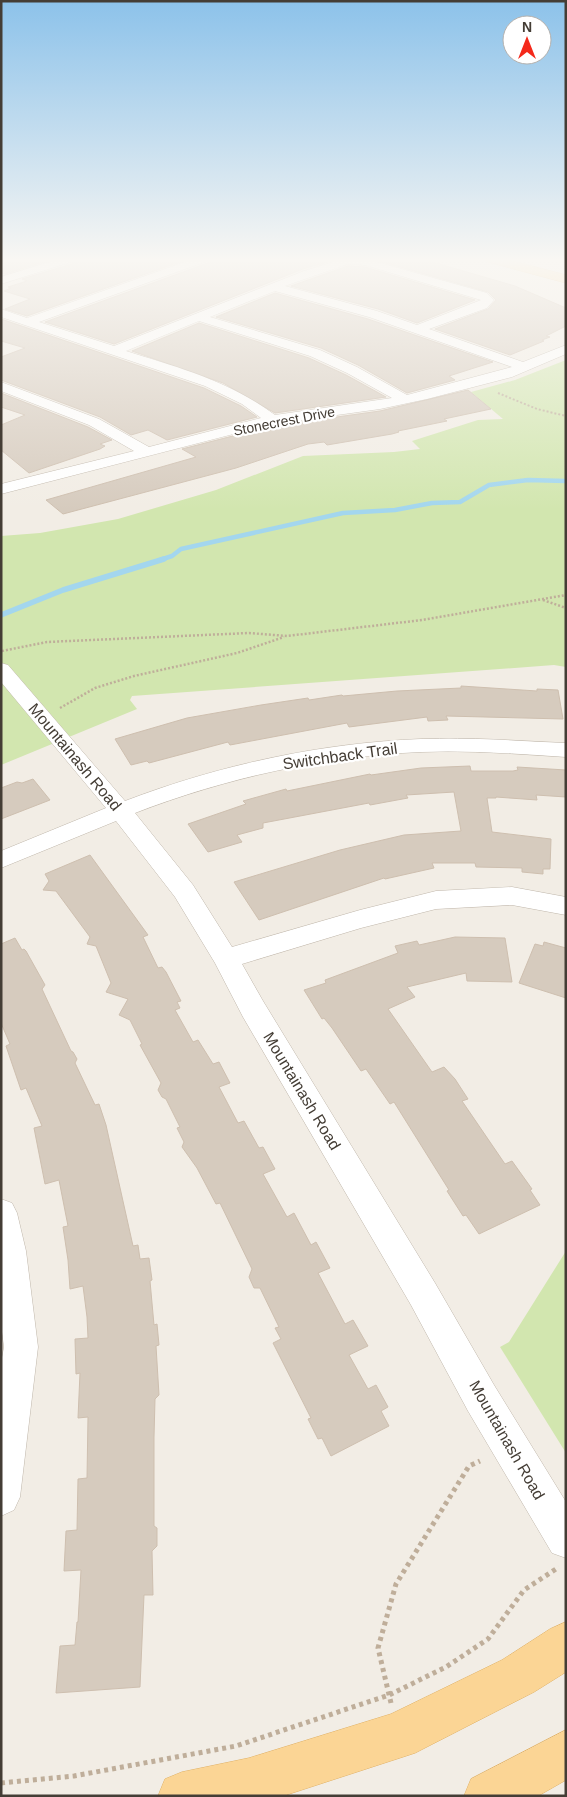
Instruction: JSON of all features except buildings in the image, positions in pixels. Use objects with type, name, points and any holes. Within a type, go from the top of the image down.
[{"type":"main road","points":[[182,1796],[249,1782],[393,1715],[518,1676],[566,1645]]},
{"type":"main road","points":[[488,1796],[566,1754]]},
{"type":"street","points":[[90,343],[222,388],[247,401],[272,420]]},
{"type":"street","points":[[114,351],[134,343]]},
{"type":"street","points":[[282,343],[315,353],[352,370],[405,400]]},
{"type":"street","points":[[459,343],[524,366]]},
{"type":"street","name":"Stonecrest Drive","points":[[4,486],[272,420],[405,400],[499,376],[566,349]]},
{"type":"street","points":[[1,386],[95,421],[146,452]]},
{"type":"street","name":"Mountainash Road","points":[[4,672],[121,811],[184,891],[226,959],[253,1009],[423,1294],[481,1398],[566,1539]]},
{"type":"street","name":"Switchback Trail","points":[[1,860],[188,786],[242,772],[322,757],[400,746],[482,745],[566,750]]},
{"type":"street","points":[[226,959],[351,922],[436,900],[512,896],[566,906]]},
{"type":"street","points":[[1,1213],[10,1252],[22,1347],[1,1497]]},
{"type":"path","points":[[493,390],[538,409],[566,416]]},
{"type":"path","points":[[43,718],[95,688],[134,676],[237,653],[286,636],[422,620],[566,595]]},
{"type":"path","points":[[543,599],[566,608]]},
{"type":"path","points":[[1,652],[47,642],[249,632],[286,636]]},
{"type":"path","points":[[393,1715],[378,1648],[396,1584],[448,1497],[469,1466],[480,1461]]},
{"type":"path","points":[[1,1783],[74,1776],[393,1715],[446,1667],[488,1640],[524,1590],[566,1563]]},
{"type":"green space","points":[[566,360],[566,667],[554,665],[132,696],[130,700],[137,709],[1,765],[1,536],[40,533],[118,519],[216,490],[303,456],[420,449],[412,441],[478,420],[503,419],[471,392],[515,380]]},
{"type":"green space","points":[[566,1251],[566,1453],[500,1347],[509,1342]]},
{"type":"waterway","points":[[160,560],[172,556],[181,549],[343,513],[395,510],[432,503],[460,502],[489,485],[528,480],[566,481]]},
{"type":"waterway","points":[[1,615],[63,590],[164,559]]}]
